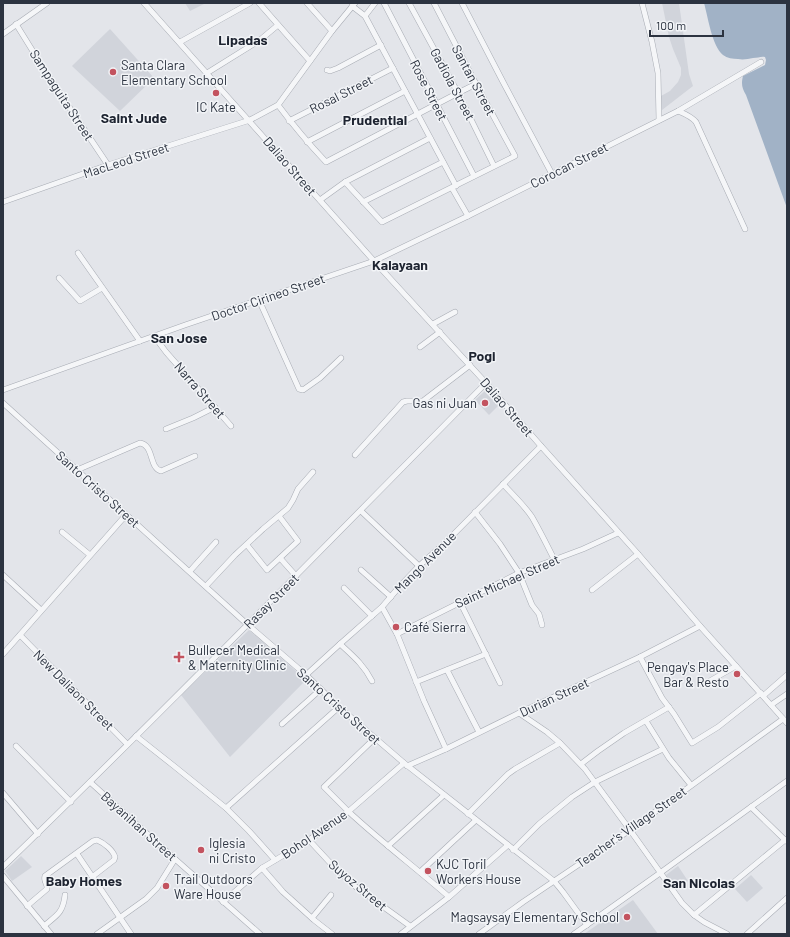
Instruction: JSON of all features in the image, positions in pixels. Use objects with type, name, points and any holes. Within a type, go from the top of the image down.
[{"type":"street","points":[[3,34],[47,3]]},
{"type":"street","name":"Daliao Street","points":[[144,3],[250,120],[374,261],[470,365],[785,721]]},
{"type":"street","points":[[180,42],[250,3]]},
{"type":"street","points":[[259,3],[310,61]]},
{"type":"street","points":[[307,3],[332,31]]},
{"type":"street","points":[[366,16],[375,3]]},
{"type":"street","name":"Rose Street","points":[[384,3],[474,176]]},
{"type":"street","name":"Gadiola Street","points":[[409,3],[458,93],[494,166]]},
{"type":"street","name":"Santan Street","points":[[434,3],[515,156],[494,166]]},
{"type":"street","points":[[462,3],[552,174]]},
{"type":"street","points":[[642,3],[658,73],[658,120]]},
{"type":"street","points":[[468,216],[443,162],[417,115],[366,16],[353,5],[278,105],[289,121],[326,162],[417,115],[436,104],[476,84]]},
{"type":"street","name":"Sampaguita Street","points":[[16,24],[47,74],[108,165]]},
{"type":"street","points":[[207,73],[260,40],[278,25]]},
{"type":"street","points":[[327,70],[330,71],[338,68],[381,45]]},
{"type":"street","name":"Corocan Street","points":[[374,261],[468,216],[678,111],[761,62]]},
{"type":"street","name":"Rosal Street","points":[[289,121],[393,68]]},
{"type":"street","points":[[307,142],[405,91]]},
{"type":"street","name":"MacLeod Street","points":[[3,202],[108,165],[250,120],[278,105]]},
{"type":"street","points":[[678,111],[689,116],[696,122],[745,228]]},
{"type":"street","points":[[320,200],[345,182],[430,138]]},
{"type":"street","points":[[363,202],[443,162]]},
{"type":"street","points":[[345,182],[382,222],[494,166]]},
{"type":"street","points":[[78,254],[140,341]]},
{"type":"street","name":"Doctor Cirineo Street","points":[[3,390],[154,336],[374,261]]},
{"type":"street","points":[[59,278],[80,301],[102,288]]},
{"type":"street","points":[[259,300],[299,389],[303,390],[320,378],[341,358]]},
{"type":"street","points":[[433,324],[455,312]]},
{"type":"street","points":[[420,347],[440,332]]},
{"type":"street","name":"Narra Street","points":[[154,336],[166,352],[231,426]]},
{"type":"street","points":[[355,455],[403,402],[423,401],[470,365]]},
{"type":"street","name":"Rasay Street","points":[[3,867],[71,802],[248,625],[486,383]]},
{"type":"street","name":"Santo Cristo Street","points":[[3,403],[405,765],[554,881],[587,925]]},
{"type":"street","points":[[166,429],[215,407]]},
{"type":"street","points":[[77,470],[140,443],[144,444],[148,448],[156,468],[161,471],[194,456]]},
{"type":"street","name":"Mango Avenue","points":[[306,675],[382,607],[419,566],[447,541],[541,446]]},
{"type":"street","points":[[206,586],[247,545],[288,508],[298,489],[314,472]]},
{"type":"street","points":[[503,484],[521,503],[540,530],[554,559]]},
{"type":"street","points":[[361,511],[419,566]]},
{"type":"street","points":[[475,512],[500,544],[519,573],[532,605],[539,614],[542,625]]},
{"type":"street","points":[[3,654],[126,515]]},
{"type":"street","points":[[247,545],[267,570],[298,541],[279,516]]},
{"type":"street","points":[[62,532],[90,556]]},
{"type":"street","name":"Saint Michael Street","points":[[397,634],[519,573],[583,549],[618,533]]},
{"type":"street","points":[[190,571],[216,542]]},
{"type":"street","points":[[592,590],[638,554]]},
{"type":"street","points":[[280,558],[296,576]]},
{"type":"street","points":[[361,570],[391,597]]},
{"type":"street","points":[[3,575],[41,610]]},
{"type":"street","points":[[344,588],[372,616]]},
{"type":"street","points":[[460,602],[500,683]]},
{"type":"street","points":[[382,607],[397,634],[416,682],[446,749]]},
{"type":"street","name":"Durian Street","points":[[405,765],[446,749],[519,713],[640,657],[700,626]]},
{"type":"street","name":"New Daliaon Street","points":[[20,635],[128,744]]},
{"type":"street","points":[[340,644],[362,664],[372,681]]},
{"type":"street","points":[[416,682],[486,654]]},
{"type":"street","points":[[640,657],[662,698],[692,743],[718,727],[787,675]]},
{"type":"street","points":[[708,682],[736,666]]},
{"type":"street","points":[[447,670],[479,732]]},
{"type":"street","points":[[282,724],[321,689]]},
{"type":"street","points":[[772,705],[787,694]]},
{"type":"street","points":[[226,808],[339,707]]},
{"type":"street","points":[[581,764],[624,733],[669,708]]},
{"type":"street","points":[[519,713],[548,732],[581,764],[682,903],[694,915],[704,922],[727,934]]},
{"type":"street","points":[[646,721],[669,758],[691,785]]},
{"type":"street","name":"Teacher's Village Street","points":[[479,934],[517,906],[630,830],[691,785],[785,721]]},
{"type":"street","points":[[136,736],[226,808],[275,860]]},
{"type":"street","points":[[375,738],[324,787],[388,846],[449,896]]},
{"type":"street","points":[[468,814],[508,774],[560,743]]},
{"type":"street","points":[[16,746],[71,802]]},
{"type":"street","points":[[513,850],[539,824],[572,797],[595,782],[663,749]]},
{"type":"street","name":"Bohol Avenue","points":[[223,902],[262,868],[308,840],[349,811],[405,765]]},
{"type":"street","points":[[574,934],[787,781]]},
{"type":"street","name":"Bayanihan Street","points":[[90,782],[260,934]]},
{"type":"street","points":[[3,793],[38,834]]},
{"type":"street","points":[[388,846],[444,795]]},
{"type":"street","points":[[694,915],[786,841],[750,807]]},
{"type":"street","points":[[420,872],[476,820]]},
{"type":"street","points":[[27,906],[47,889],[47,884],[44,879],[45,876],[93,841],[97,840],[102,842],[115,854],[115,857],[114,860],[92,877]]},
{"type":"street","name":"Suyoz Street","points":[[308,840],[356,887],[410,926]]},
{"type":"street","points":[[401,934],[449,896],[508,845]]},
{"type":"street","points":[[76,854],[131,934]]},
{"type":"street","points":[[97,934],[146,899],[157,888],[175,859]]},
{"type":"street","points":[[262,868],[283,892],[332,934]]},
{"type":"street","points":[[3,876],[51,934]]},
{"type":"street","points":[[312,918],[331,895]]},
{"type":"street","points":[[44,926],[61,910],[64,904],[65,896]]},
{"type":"street","points":[[747,934],[787,898]]},
{"type":"shaded area","points":[[185,3],[206,3],[190,11]]},
{"type":"shaded area","points":[[662,3],[679,3],[689,74],[693,86],[662,110],[661,96],[670,91],[678,82],[681,75],[681,68],[669,37]]},
{"type":"shaded area","name":"Santa Clara Elementary School","points":[[110,29],[154,78],[120,111],[72,66]]},
{"type":"shaded area","points":[[486,390],[499,405],[489,415],[475,400]]},
{"type":"shaded area","points":[[249,630],[306,680],[230,757],[181,695]]},
{"type":"shaded area","points":[[21,856],[32,867],[12,881],[5,871]]},
{"type":"shaded area","points":[[678,866],[688,881],[675,889],[666,875]]},
{"type":"shaded area","points":[[751,875],[763,888],[747,902],[735,889]]},
{"type":"shaded area","name":"Magsaysay Elementary School","points":[[633,900],[658,934],[584,934]]},
{"type":"water","points":[[704,3],[787,3],[787,208],[742,86],[743,76],[765,65],[765,57],[742,59],[730,58],[723,55],[719,51],[713,38]]},
{"type":"place","name":"Santa Clara Elementary School","points":[[113,72]]},
{"type":"place","name":"IC Kate","points":[[216,93]]},
{"type":"place","name":"Gas ni Juan","points":[[485,403]]},
{"type":"place","name":"Café Sierra","points":[[396,627]]},
{"type":"place","name":"Bullecer Medical & Maternity Clinic","points":[[179,657]]},
{"type":"place","name":"Pengay's Place Bar & Resto","points":[[737,674]]},
{"type":"place","name":"Iglesia ni Cristo","points":[[201,850]]},
{"type":"place","name":"KJC Toril Workers House","points":[[428,871]]},
{"type":"place","name":"Trail Outdoors Ware House","points":[[166,886]]},
{"type":"place","name":"Magsaysay Elementary School","points":[[627,917]]},
{"type":"district","name":"Lipadas","points":[[243,40]]},
{"type":"district","name":"Saint Jude","points":[[134,118]]},
{"type":"district","name":"Prudential","points":[[375,120]]},
{"type":"district","name":"Kalayaan","points":[[400,265]]},
{"type":"district","name":"San Jose","points":[[179,338]]},
{"type":"district","name":"Pogi","points":[[482,356]]},
{"type":"district","name":"Baby Homes","points":[[84,881]]},
{"type":"district","name":"San Nicolas","points":[[699,883]]}]
